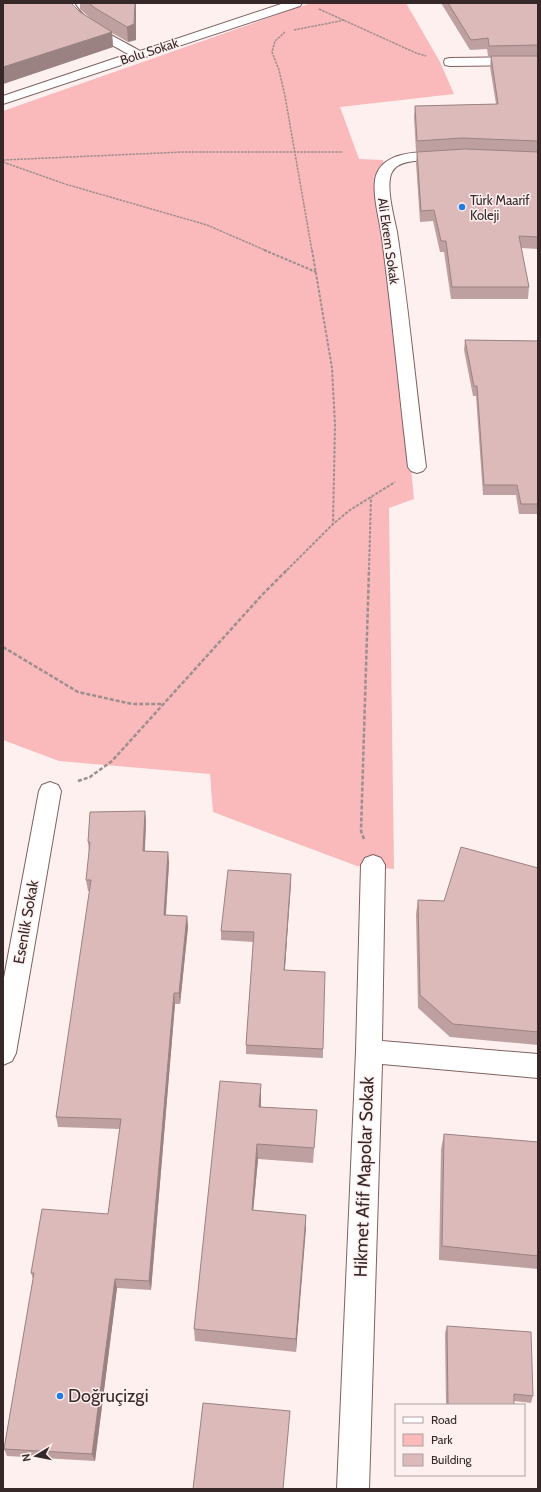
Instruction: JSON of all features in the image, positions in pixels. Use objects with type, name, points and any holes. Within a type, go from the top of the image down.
[{"type":"street","points":[[68,3],[70,8],[92,27],[138,55]]},
{"type":"street","name":"Bolu Sokak","points":[[3,100],[296,3]]},
{"type":"street","points":[[450,62],[538,62]]},
{"type":"street","name":"Ali Ekrem Sokak","points":[[417,468],[390,238],[381,181],[389,166],[400,160],[434,156],[458,156]]},
{"type":"street","name":"Esenlik Sokak","points":[[3,1053],[50,791]]},
{"type":"street","name":"Hikmet Afif Mapolar Sokak","points":[[353,1489],[369,1051],[372,865]]},
{"type":"street","points":[[369,1051],[538,1066]]},
{"type":"path","points":[[318,9],[416,53],[450,62]]},
{"type":"path","points":[[334,524],[332,491],[335,425],[332,375],[316,272],[285,96],[279,70],[272,52],[275,41],[286,32],[344,20]]},
{"type":"path","points":[[3,161],[183,152],[343,152]]},
{"type":"path","points":[[3,161],[65,184],[207,225],[316,272]]},
{"type":"path","points":[[50,791],[90,777],[112,761],[262,595],[334,524],[350,510],[417,468]]},
{"type":"path","points":[[371,496],[361,831],[372,865]]},
{"type":"path","points":[[3,647],[78,692],[132,704],[163,704]]},
{"type":"green space","points":[[311,3],[406,3],[440,62],[454,94],[340,107],[359,159],[383,160],[390,257],[414,499],[389,508],[394,869],[357,866],[213,812],[210,774],[59,761],[3,740],[3,111]]},
{"type":"building","points":[[3,3],[71,3],[80,12],[112,32],[3,67]]},
{"type":"building","points":[[89,3],[135,3],[134,24],[127,27]]},
{"type":"building","points":[[448,3],[538,3],[538,45],[489,46],[488,38],[471,40]]},
{"type":"building","points":[[491,56],[538,56],[538,141],[461,138],[417,141],[415,106],[498,104]]},
{"type":"building","name":"Türk Maarif Koleji","points":[[465,149],[538,152],[538,237],[519,236],[529,287],[452,287],[446,241],[441,241],[434,210],[421,211],[417,152]]},
{"type":"building","points":[[465,340],[538,341],[538,504],[521,504],[517,485],[484,485],[477,386],[474,386]]},
{"type":"building","points":[[145,811],[143,851],[168,852],[164,915],[187,916],[179,993],[174,993],[149,1281],[115,1279],[92,1454],[4,1449],[34,1273],[31,1273],[42,1209],[108,1214],[121,1119],[56,1117],[91,880],[86,880],[90,842],[88,842],[90,812]]},
{"type":"building","points":[[461,847],[538,868],[538,1032],[453,1024],[420,995],[418,900],[444,901]]},
{"type":"building","points":[[228,870],[291,874],[284,970],[325,972],[323,1049],[246,1045],[254,932],[221,931]]},
{"type":"building","points":[[220,1081],[261,1084],[259,1107],[317,1110],[314,1148],[257,1144],[252,1210],[306,1215],[296,1339],[194,1329]]},
{"type":"building","points":[[444,1134],[538,1142],[538,1256],[442,1246]]},
{"type":"building","points":[[447,1326],[531,1332],[533,1396],[514,1394],[514,1404],[448,1404]]},
{"type":"building","points":[[203,1403],[290,1411],[283,1489],[193,1489]]},
{"type":"place","name":"Türk Maarif Koleji","points":[[462,207]]},
{"type":"place","name":"Doğruçizgi","points":[[60,1396]]}]
